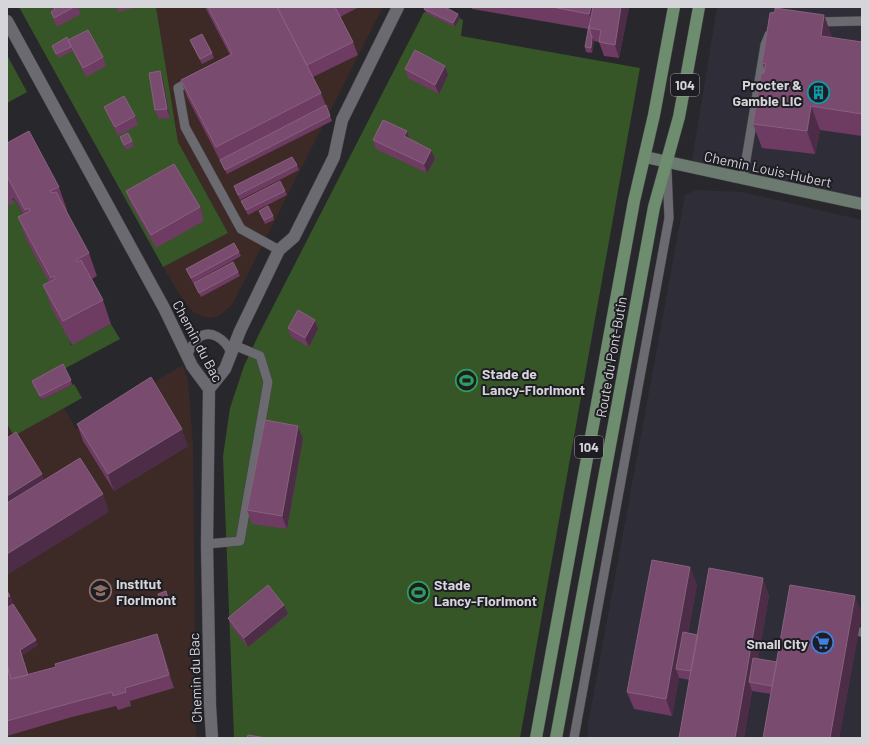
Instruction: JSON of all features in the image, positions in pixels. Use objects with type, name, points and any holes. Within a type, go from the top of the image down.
[{"type":"main road","name":"Route du Pont-Butin","points":[[536,738],[634,201],[645,157],[674,7]]},
{"type":"main road","name":"Route du Pont-Butin","points":[[556,738],[654,207],[679,117],[699,7]]},
{"type":"street","points":[[209,389],[225,369],[279,250],[294,237],[334,157],[342,120],[398,7]]},
{"type":"street","name":"Chemin du Bac","points":[[7,21],[164,308],[192,366],[209,389],[207,544],[212,738]]},
{"type":"street","name":"Chemin Louis-Hubert","points":[[645,157],[862,204]]},
{"type":"lane","points":[[808,22],[862,21]]},
{"type":"lane","points":[[743,178],[765,46],[768,38],[775,28]]},
{"type":"lane","points":[[204,75],[178,88],[185,127],[240,229],[279,250]]},
{"type":"lane","points":[[574,738],[669,218],[667,162]]},
{"type":"lane","points":[[187,356],[198,338],[206,334],[218,337],[233,349],[260,356],[268,382],[240,541],[207,544]]},
{"type":"shaded area","points":[[156,7],[383,7],[232,305],[219,316],[208,318],[194,313],[180,295],[163,267],[228,233],[178,142]]},
{"type":"shaded area","points":[[717,7],[862,7],[862,202],[691,167]]},
{"type":"shaded area","points":[[696,190],[743,192],[862,220],[862,738],[588,738],[588,724],[685,195]]},
{"type":"shaded area","name":"Institut Florimont","points":[[183,365],[188,380],[193,444],[196,738],[7,738],[7,424],[14,436],[64,408],[76,429]]},
{"type":"green space","points":[[19,7],[156,7],[178,142],[228,233],[163,267]]},
{"type":"green space","name":"Stade de Lancy-Florimont","points":[[438,7],[463,20],[461,36],[640,68],[520,738],[234,738],[223,456],[230,408],[244,366],[259,334],[424,12],[426,13]]},
{"type":"green space","points":[[7,55],[27,92],[7,103]]},
{"type":"green space","points":[[14,198],[40,251],[60,307],[71,345],[111,324],[120,339],[34,385],[42,400],[74,384],[82,398],[14,436],[7,424],[7,206]]},
{"type":"building","points":[[53,7],[74,7],[54,18],[51,12],[55,9]]},
{"type":"building","points":[[208,7],[277,7],[321,93],[216,147],[181,80],[232,54]]},
{"type":"building","points":[[277,7],[335,7],[353,42],[307,65]]},
{"type":"building","points":[[425,7],[445,7],[458,14],[453,23],[424,9]]},
{"type":"building","points":[[552,7],[591,7],[589,14]]},
{"type":"building","points":[[593,7],[621,7],[615,45],[599,42],[601,30],[589,28]]},
{"type":"building","name":"Procter & Gamble LIC","points":[[775,8],[824,15],[821,36],[862,42],[862,114],[811,106],[807,131],[753,124],[761,73],[764,73],[766,64],[762,63],[770,13],[775,12]]},
{"type":"building","points":[[589,25],[592,37],[591,48],[585,47]]},
{"type":"building","points":[[88,30],[103,57],[83,68],[68,40]]},
{"type":"building","points":[[202,34],[212,53],[200,59],[190,40]]},
{"type":"building","points":[[67,37],[71,47],[56,54],[52,46]]},
{"type":"building","points":[[415,50],[445,66],[435,85],[405,69]]},
{"type":"building","points":[[160,71],[167,109],[155,110],[149,73]]},
{"type":"building","points":[[124,96],[135,116],[115,127],[104,107]]},
{"type":"building","points":[[326,105],[330,116],[225,170],[220,160]]},
{"type":"building","points":[[383,120],[407,131],[404,136],[431,150],[424,164],[373,140]]},
{"type":"building","points":[[29,131],[59,187],[50,191],[52,193],[56,192],[89,253],[76,260],[77,262],[81,260],[103,300],[63,321],[43,285],[55,279],[54,276],[51,278],[18,217],[30,211],[29,208],[25,210],[7,176],[7,143]]},
{"type":"building","points":[[128,133],[132,141],[124,145],[120,137]]},
{"type":"building","points":[[292,157],[297,165],[238,195],[234,186]]},
{"type":"building","points":[[174,164],[200,207],[151,235],[126,191]]},
{"type":"building","points":[[280,181],[285,191],[246,210],[241,201]]},
{"type":"building","points":[[268,206],[273,216],[264,220],[259,211]]},
{"type":"building","points":[[234,243],[239,252],[191,278],[186,269]]},
{"type":"building","points":[[233,262],[238,272],[199,293],[194,283]]},
{"type":"building","points":[[298,310],[315,320],[305,338],[288,328]]},
{"type":"building","points":[[63,364],[71,380],[40,396],[32,381]]},
{"type":"building","points":[[151,377],[182,429],[108,474],[77,424]]},
{"type":"building","points":[[265,420],[298,426],[282,516],[247,510]]},
{"type":"building","points":[[16,432],[42,474],[7,496],[7,438]]},
{"type":"building","points":[[80,458],[103,494],[7,554],[7,503]]},
{"type":"building","points":[[652,560],[690,567],[666,699],[627,692]]},
{"type":"building","name":"Small City","points":[[709,568],[763,578],[735,738],[679,738]]},
{"type":"building","points":[[268,585],[284,605],[244,638],[228,618]]},
{"type":"building","name":"Small City","points":[[790,585],[855,596],[830,738],[763,738]]},
{"type":"building","points":[[166,591],[168,599],[161,601],[158,594]]},
{"type":"building","points":[[13,604],[36,640],[20,650],[28,675],[11,679],[7,664],[7,608]]},
{"type":"building","points":[[683,632],[698,635],[691,671],[676,669]]},
{"type":"building","points":[[157,634],[169,675],[125,688],[126,692],[113,696],[112,692],[7,721],[7,666],[11,679],[56,667],[55,664]]},
{"type":"building","points":[[753,658],[777,662],[772,686],[749,682]]},
{"type":"building","points":[[248,735],[266,738],[247,738]]},
{"type":"place","name":"Procter & Gamble LIC","points":[[818,92]]},
{"type":"place","name":"Stade de Lancy-Florimont","points":[[467,381]]},
{"type":"place","name":"Institut Florimont","points":[[101,591]]},
{"type":"place","name":"Stade Lancy-Florimont","points":[[418,592]]},
{"type":"place","name":"Small City","points":[[823,643]]}]
